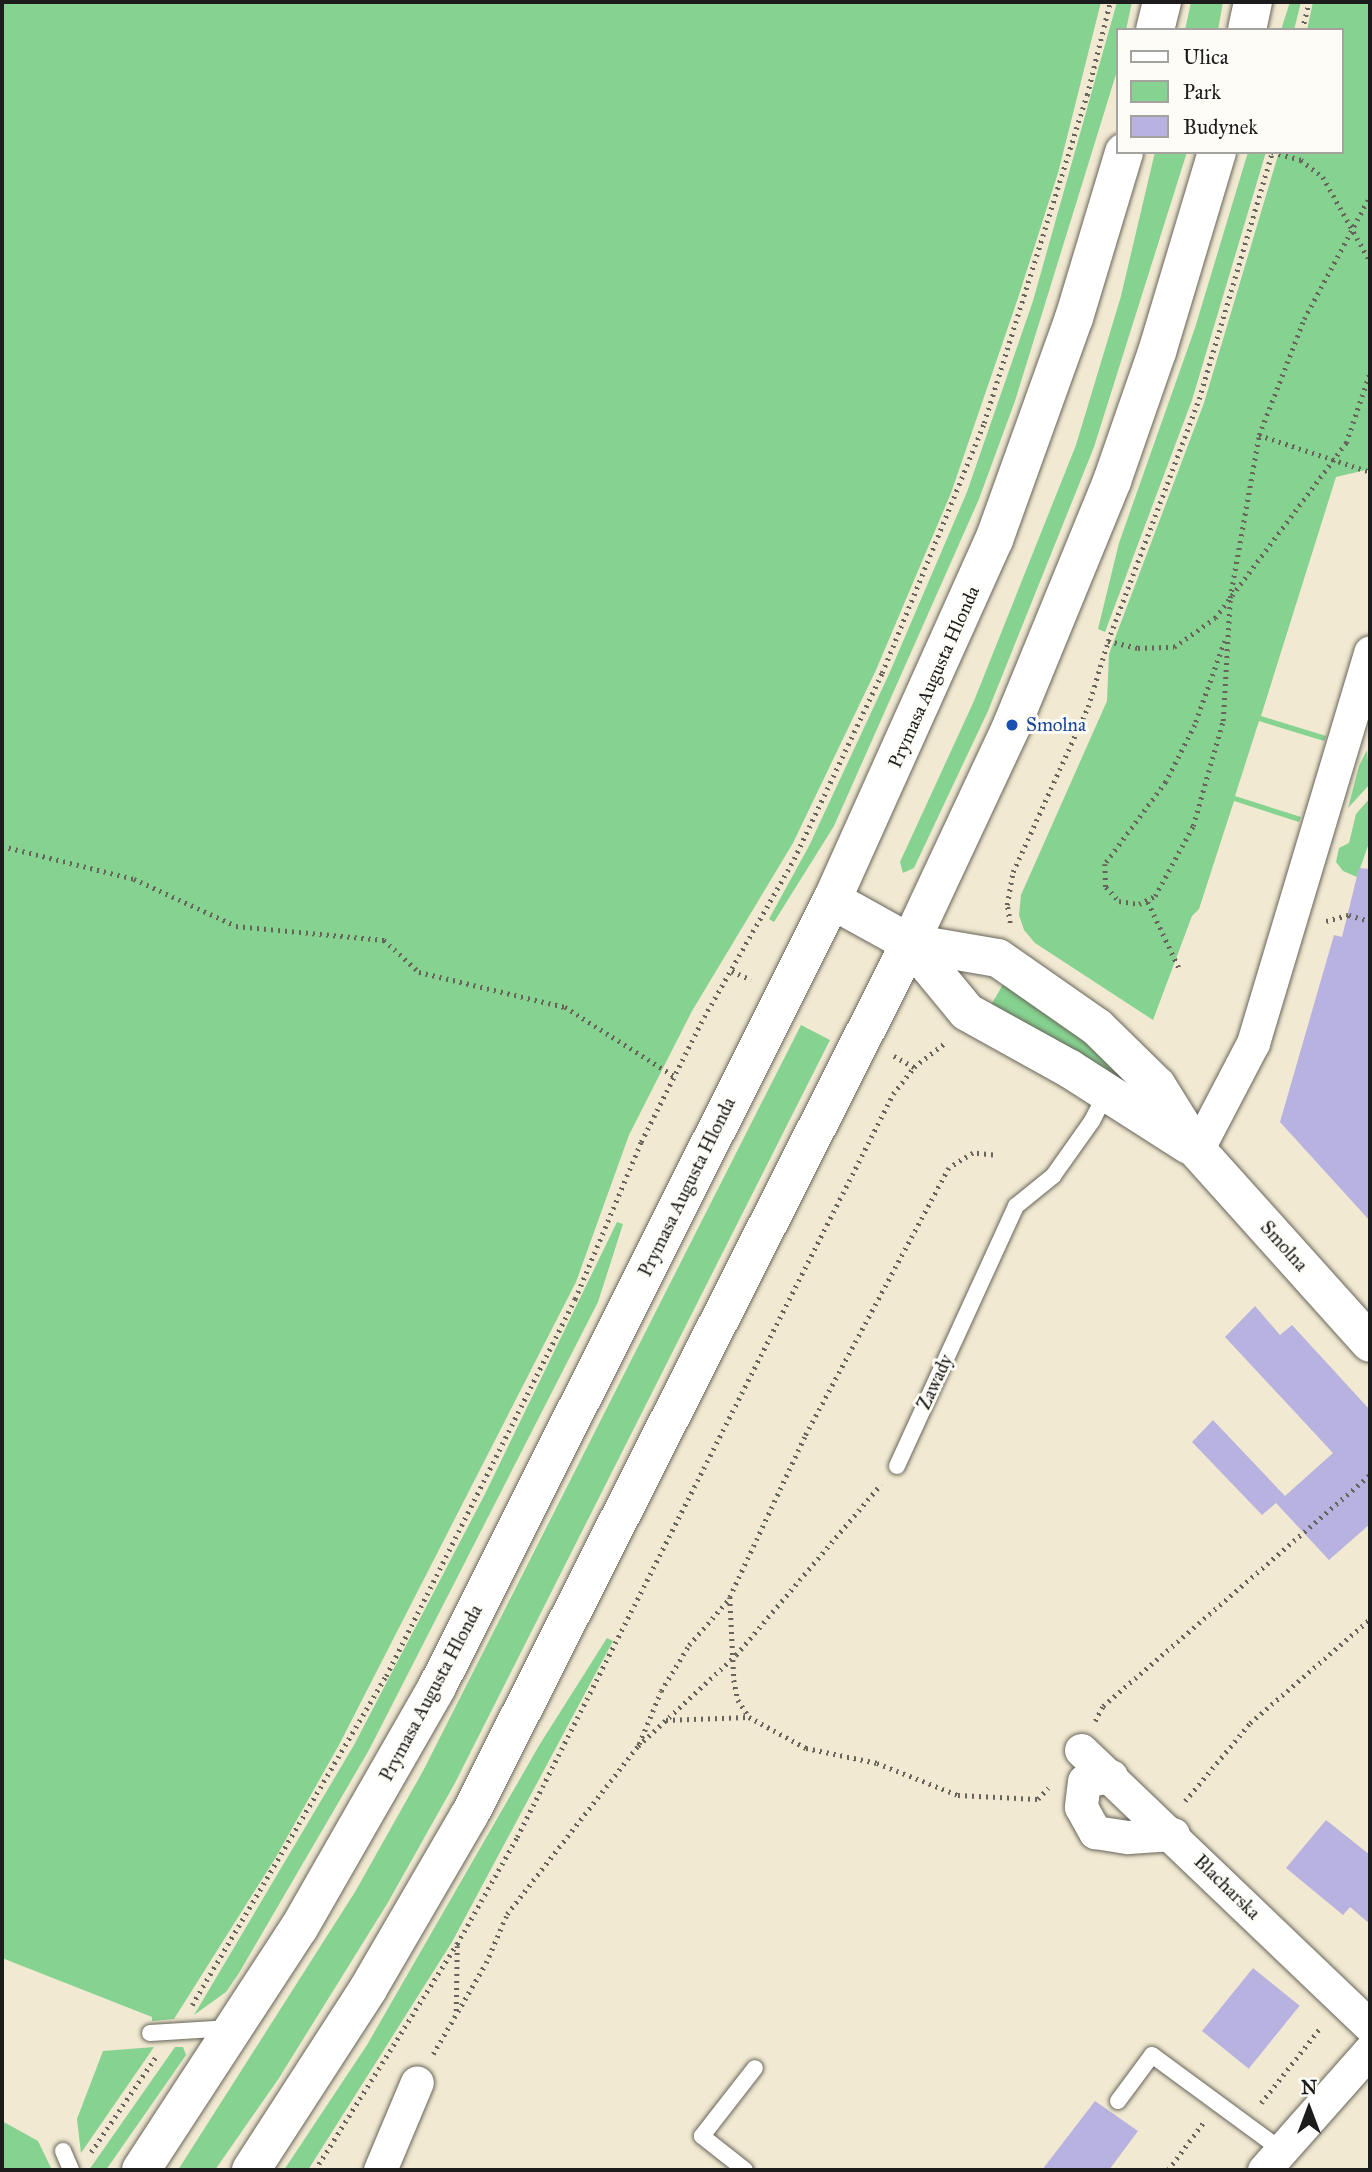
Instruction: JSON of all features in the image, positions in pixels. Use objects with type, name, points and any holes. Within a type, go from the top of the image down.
[{"type":"main road","points":[[1156,28],[1162,2]]},
{"type":"main road","points":[[1247,28],[1253,2]]},
{"type":"main road","name":"Prymasa Augusta Hlonda","points":[[141,2170],[237,2027],[364,1819],[437,1687],[832,900],[994,540],[1074,318],[1123,154]]},
{"type":"main road","points":[[251,2170],[393,1948],[470,1814],[605,1555],[910,943],[1013,725],[1107,494],[1157,352],[1216,154]]},
{"type":"main road","name":"Smolna","points":[[832,900],[910,943],[998,958],[1064,1001],[1157,1086],[1197,1150],[1370,1343]]},
{"type":"main road","name":"Smolna","points":[[910,943],[967,1012],[1197,1150]]},
{"type":"street","points":[[1197,1150],[1253,1043],[1370,652]]},
{"type":"street","name":"Blacharska","points":[[1081,1750],[1170,1831],[1370,2026]]},
{"type":"street","points":[[1111,1776],[1084,1781],[1081,1807],[1095,1832],[1128,1837],[1170,1831]]},
{"type":"street","points":[[1272,2160],[1370,2050]]},
{"type":"street","points":[[380,2170],[417,2082]]},
{"type":"lane","name":"Zawady","points":[[897,1466],[1016,1206],[1053,1176],[1092,1121],[1106,1093]]},
{"type":"lane","points":[[150,2033],[237,2027]]},
{"type":"lane","points":[[1118,2101],[1152,2054],[1245,2124],[1272,2160]]},
{"type":"lane","points":[[745,2170],[702,2136],[755,2068]]},
{"type":"lane","points":[[63,2151],[78,2166]]},
{"type":"path","points":[[78,2166],[173,2033],[267,1883],[386,1676],[575,1299],[624,1181],[674,1076],[835,773],[949,514],[1024,301],[1087,95],[1110,2]]},
{"type":"path","points":[[1303,28],[1309,2]]},
{"type":"path","points":[[1011,934],[1007,905],[1013,872],[1088,707],[1108,641],[1199,399],[1271,154]]},
{"type":"path","points":[[1277,154],[1313,167],[1355,229],[1370,261]]},
{"type":"path","points":[[1225,641],[1195,725],[1166,782],[1105,864],[1104,876],[1111,895],[1130,905],[1148,902],[1169,878],[1193,827],[1214,761],[1223,721],[1225,641],[1230,598],[1259,436],[1304,319],[1355,229],[1370,196]]},
{"type":"path","points":[[1108,641],[1138,648],[1174,647],[1202,629],[1230,598],[1346,443],[1370,372]]},
{"type":"path","points":[[1259,436],[1370,472]]},
{"type":"path","points":[[2,846],[134,879],[236,926],[384,940],[419,972],[565,1007],[674,1076]]},
{"type":"path","points":[[1148,902],[1181,970]]},
{"type":"path","points":[[1349,915],[1370,921]]},
{"type":"path","points":[[732,971],[783,995]]},
{"type":"path","points":[[315,2170],[457,1944],[619,1642],[893,1094],[914,1067],[953,1038]]},
{"type":"path","points":[[861,1040],[914,1067]]},
{"type":"path","points":[[638,1746],[661,1691],[690,1645],[730,1597],[805,1437],[949,1168],[973,1153],[993,1154]]},
{"type":"path","points":[[417,2082],[486,1963],[507,1914],[638,1746],[736,1654],[897,1466]]},
{"type":"path","points":[[730,1597],[736,1654],[734,1680],[738,1700],[749,1717],[806,1748],[877,1763],[958,1795],[1038,1798],[1081,1750],[1103,1706],[1370,1475]]},
{"type":"path","points":[[1170,1831],[1196,1785],[1250,1723],[1370,1619]]},
{"type":"path","points":[[665,1720],[749,1717]]},
{"type":"path","points":[[456,2012],[457,1944]]},
{"type":"path","points":[[1245,2124],[1343,2000]]},
{"type":"path","points":[[1168,2170],[1218,2103]]},
{"type":"green space","points":[[2,2],[1101,2],[1058,173],[1018,298],[951,493],[876,670],[793,843],[692,1011],[629,1135],[576,1282],[340,1743],[276,1857],[174,2019],[152,2021],[152,2017],[2,1958]]},
{"type":"green space","points":[[1117,2],[1132,2],[1126,28],[1116,28],[1116,74],[1015,401],[979,499],[834,826],[774,922],[769,919],[809,846],[889,674],[967,492],[1033,301]]},
{"type":"green space","points":[[1191,2],[1223,2],[1218,28],[1185,28]]},
{"type":"green space","points":[[1290,2],[1301,2],[1294,28],[1282,28]]},
{"type":"green space","points":[[1313,2],[1370,2],[1370,469],[1336,477],[1261,716],[1326,736],[1324,741],[1259,721],[1235,796],[1301,817],[1299,822],[1234,801],[1199,909],[1192,916],[1153,1020],[1035,943],[1024,930],[1019,915],[1021,895],[1107,701],[1109,654],[1204,403],[1278,154],[1344,154],[1344,28],[1307,28]]},
{"type":"green space","points":[[1155,154],[1186,154],[1094,447],[988,711],[914,868],[903,873],[900,862],[974,701],[1076,445],[1121,296]]},
{"type":"green space","points":[[1247,154],[1265,154],[1192,400],[1105,632],[1098,629],[1119,543],[1195,328]]},
{"type":"green space","points":[[1367,750],[1370,784],[1348,808],[1359,766]]},
{"type":"green space","points":[[1370,798],[1370,840],[1357,877],[1343,871],[1336,862],[1339,848],[1349,843],[1356,814]]},
{"type":"green space","points":[[1005,981],[1087,1038],[1154,1104],[991,1005]]},
{"type":"green space","points":[[801,1025],[830,1040],[455,1783],[387,1904],[279,2078],[215,2170],[178,2170],[355,1892],[423,1771]]},
{"type":"green space","points":[[617,1222],[623,1224],[598,1302],[369,1750],[239,1973],[226,1992],[194,2015],[354,1745],[485,1494]]},
{"type":"green space","points":[[607,1638],[613,1641],[452,1942],[308,2170],[284,2170],[367,2045],[540,1744]]},
{"type":"green space","points":[[154,2047],[81,2153],[77,2119],[103,2051]]},
{"type":"green space","points":[[175,2047],[183,2047],[186,2055],[106,2170],[89,2170]]},
{"type":"green space","points":[[2,2121],[38,2141],[52,2170],[2,2170]]},
{"type":"building","points":[[1359,868],[1370,869],[1370,1221],[1280,1122],[1334,935],[1342,937]]},
{"type":"building","points":[[1255,1306],[1280,1335],[1292,1325],[1370,1410],[1370,1524],[1329,1560],[1276,1503],[1262,1515],[1192,1442],[1213,1420],[1285,1496],[1333,1453],[1225,1337]]},
{"type":"building","points":[[1326,1820],[1370,1855],[1370,1924],[1350,1907],[1343,1915],[1286,1868]]},
{"type":"building","points":[[1253,1968],[1300,2006],[1249,2069],[1202,2031]]},
{"type":"building","points":[[1095,2101],[1138,2131],[1109,2170],[1042,2170]]},
{"type":"place","name":"Smolna","points":[[1012,725]]}]
